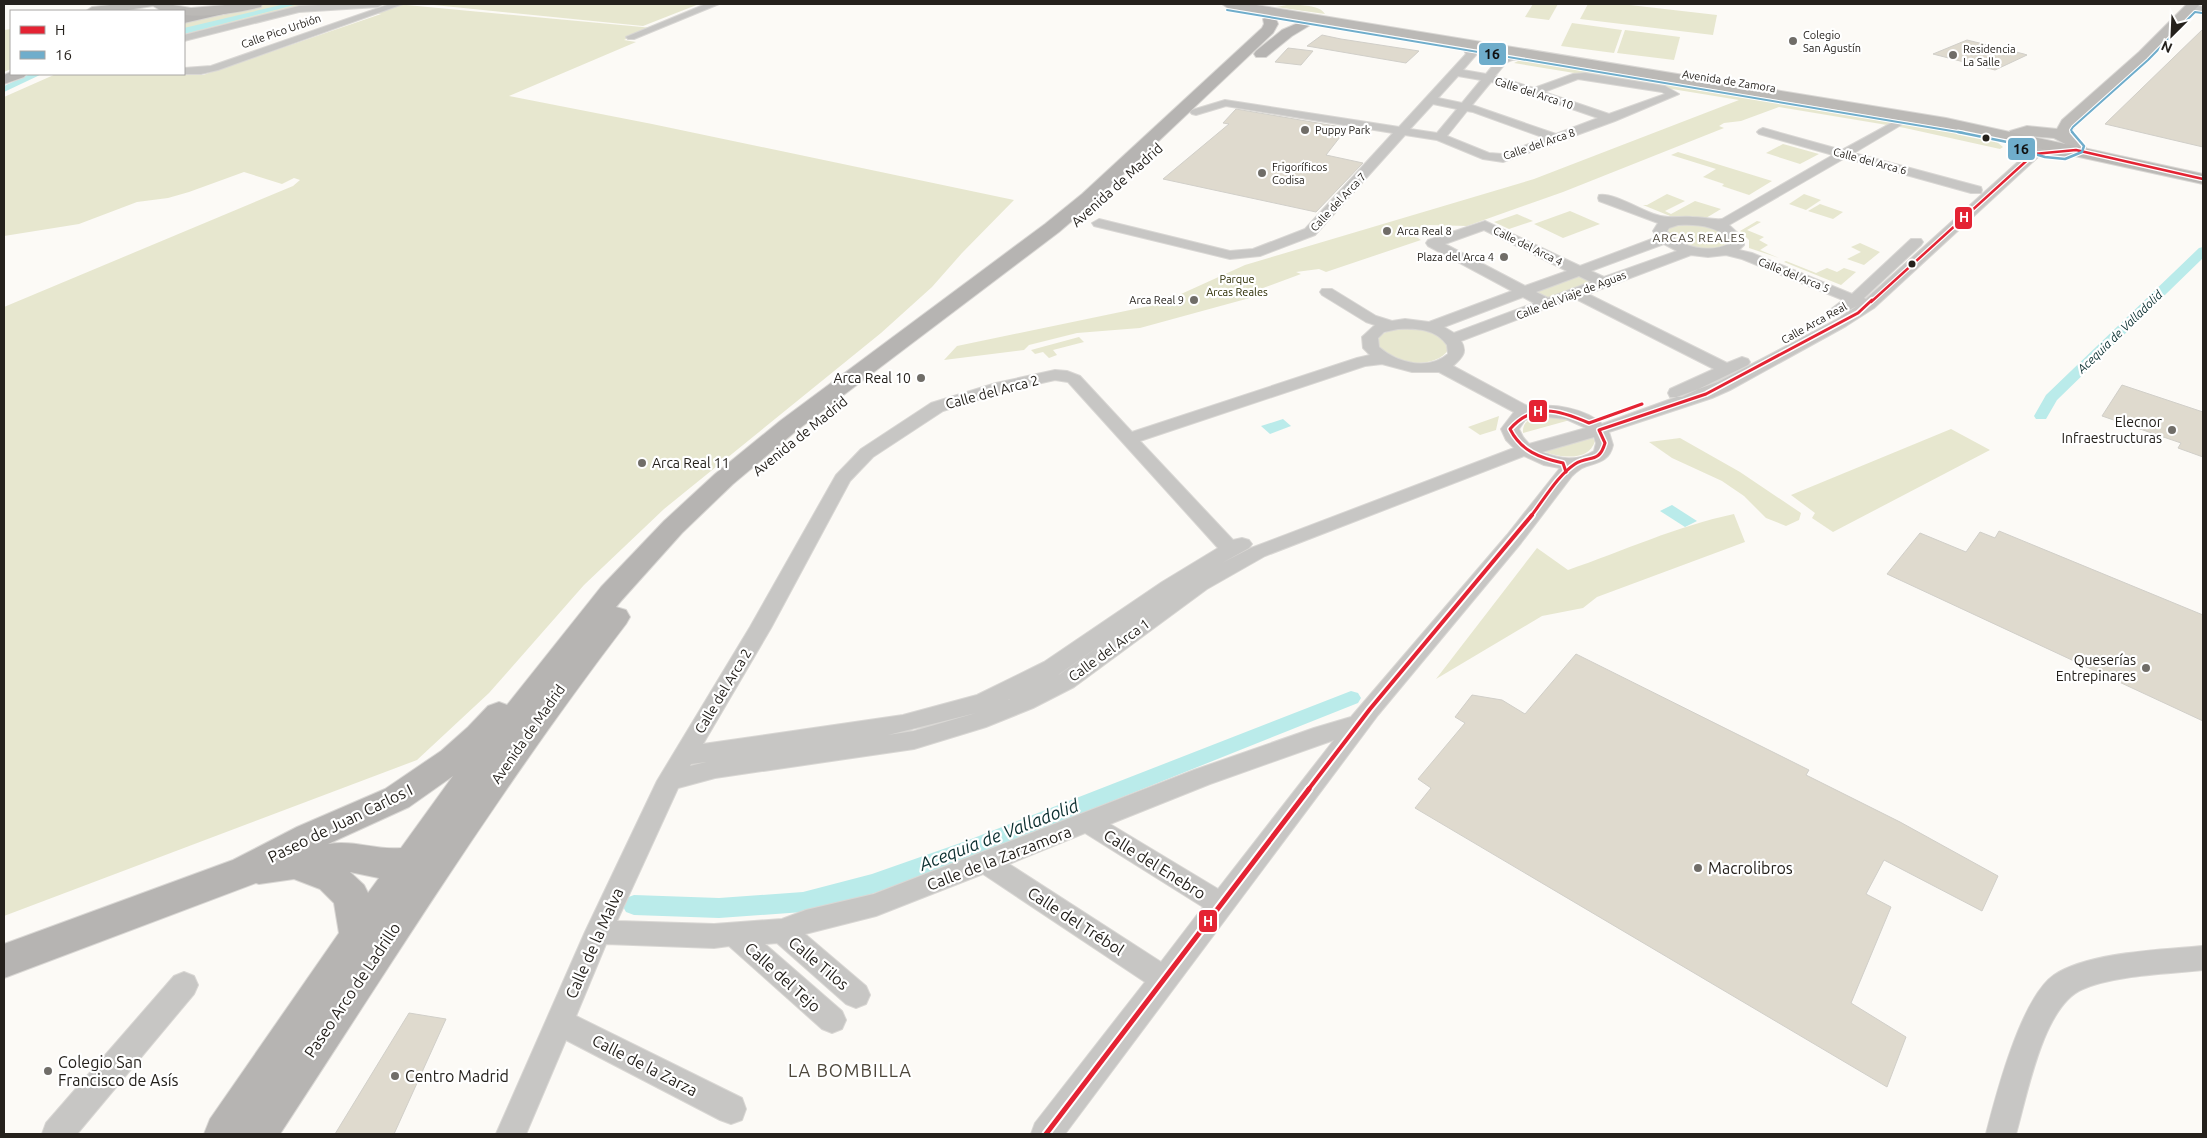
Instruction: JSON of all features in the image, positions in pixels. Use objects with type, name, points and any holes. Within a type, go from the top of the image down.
[{"type":"highway","points":[[122,9],[139,4]]},
{"type":"highway","points":[[107,10],[165,7],[201,11],[256,4]]},
{"type":"highway","points":[[1215,4],[1270,11],[1288,23],[1305,24],[1330,17]]},
{"type":"highway","name":"Avenida de Zamora","points":[[1228,4],[1270,11],[1330,17],[1900,109],[2020,138]]},
{"type":"highway","name":"Avenida de Zamora","points":[[1252,4],[1270,11]]},
{"type":"highway","points":[[1317,6],[1330,17]]},
{"type":"highway","points":[[142,10],[165,7]]},
{"type":"highway","name":"Avenida de Zamora","points":[[1330,17],[1417,36],[1862,108],[2020,138],[2073,139],[2203,174]]},
{"type":"highway","name":"Avenida de Zamora","points":[[2073,139],[2203,179]]},
{"type":"main road","points":[[185,19],[227,9]]},
{"type":"main road","name":"Avenida de Madrid","points":[[410,862],[503,732],[572,641],[611,594],[673,527],[724,479],[788,426],[1052,228],[1088,198],[1268,30],[1271,24],[1270,11]]},
{"type":"main road","name":"Avenida de Madrid","points":[[450,846],[567,679],[631,596],[704,518],[774,454],[1076,224],[1196,112],[1221,97],[1287,33],[1305,24]]},
{"type":"main road","points":[[4,80],[16,75]]},
{"type":"main road","name":"Avenida de Madrid","points":[[479,736],[506,707],[569,627],[624,565],[673,527]]},
{"type":"main road","name":"Paseo de Juan Carlos I","points":[[4,961],[246,871],[309,837],[397,798],[452,760],[479,736]]},
{"type":"main road","name":"Paseo de Juan Carlos I","points":[[246,871],[298,865],[345,856],[382,864],[410,862],[450,846]]},
{"type":"main road","name":"Paseo Arco de Ladrillo","points":[[255,1134],[450,846]]},
{"type":"main road","name":"Paseo Arco de Ladrillo","points":[[224,1134],[410,862]]},
{"type":"main road","name":"Paseo de Juan Carlos I","points":[[298,865],[333,878],[351,896],[358,936]]},
{"type":"street","points":[[185,38],[299,9],[385,4]]},
{"type":"street","name":"Calle Pico Urbión","points":[[185,71],[201,71],[398,4]]},
{"type":"street","points":[[631,37],[714,4]]},
{"type":"street","points":[[2020,138],[2044,150],[2063,152],[2144,54],[2197,6]]},
{"type":"street","name":"Calle del Arca 7","points":[[1099,224],[1230,255],[1254,253],[1310,232],[1472,52],[1468,48],[1417,36]]},
{"type":"street","points":[[1440,137],[1503,60],[1508,58],[1525,56],[1649,74]]},
{"type":"street","name":"Calle del Arca 10","points":[[1456,72],[1489,78],[1611,119]]},
{"type":"street","name":"Calle del Arca 8","points":[[1221,97],[1440,137],[1496,158],[1503,158],[1545,144],[1674,94],[1665,89],[1585,76],[1577,76],[1534,92]]},
{"type":"street","points":[[1430,100],[1476,109],[1553,137],[1545,144]]},
{"type":"street","points":[[1722,225],[1897,123]]},
{"type":"street","name":"Calle del Arca 6","points":[[1763,132],[1976,190]]},
{"type":"street","points":[[2020,138],[2045,132],[2073,139]]},
{"type":"street","name":"Calle Arca Real","points":[[1594,427],[1726,370],[1862,303],[1878,276],[2020,151],[2020,138]]},
{"type":"street","name":"Calle Arca Real","points":[[1521,447],[1706,394],[1842,322],[1862,303],[1917,259],[2034,154],[2044,150]]},
{"type":"street","points":[[1604,198],[1662,226],[1691,250]]},
{"type":"street","points":[[1662,226],[1685,220],[1722,225],[1737,239],[1738,242],[1731,250]]},
{"type":"street","name":"Calle del Arca 4","points":[[1548,304],[1433,243],[1484,225],[1604,283]]},
{"type":"street","name":"Calle del Viaje de Aguas","points":[[1429,327],[1578,270],[1662,226]]},
{"type":"street","name":"Calle del Arca 5","points":[[1691,250],[1710,253],[1731,250],[1862,303]]},
{"type":"street","name":"Calle del Viaje de Aguas","points":[[1452,340],[1691,250]]},
{"type":"street","points":[[1327,292],[1380,324],[1408,324],[1429,327],[1452,340],[1457,352],[1448,367]]},
{"type":"street","points":[[1576,293],[1726,370]]},
{"type":"street","points":[[1373,358],[1369,342],[1373,332],[1380,324]]},
{"type":"street","points":[[1130,439],[1373,358],[1410,367],[1448,367],[1519,411],[1556,412],[1594,427],[1605,443],[1602,453],[1592,460],[1569,466],[1535,456],[1521,447],[1510,429],[1519,411]]},
{"type":"street","name":"Calle del Arca 2","points":[[684,756],[760,628],[842,479],[867,453],[937,407],[1002,387],[1055,375],[1068,376],[1130,439],[1214,533],[1230,548]]},
{"type":"street","name":"Calle del Arca 1","points":[[684,756],[903,724],[984,702],[1052,668],[1169,587],[1230,548],[1521,447]]},
{"type":"street","name":"Calle del Arca 1","points":[[668,781],[715,769],[914,740],[978,721],[1025,702],[1066,681],[1200,584],[1258,552],[1438,482],[1521,447]]},
{"type":"street","points":[[1046,1134],[1358,724],[1514,539],[1569,466]]},
{"type":"street","name":"Calle de la Zarzamora","points":[[598,932],[714,936],[734,933],[782,931],[806,922],[876,905],[1089,823],[1202,777],[1322,734],[1358,724]]},
{"type":"street","name":"Calle de la Malva","points":[[511,1134],[598,932],[668,781],[684,756]]},
{"type":"street","name":"Calle del Enebro","points":[[1089,823],[1220,904]]},
{"type":"street","name":"Calle del Trébol","points":[[987,863],[1164,979]]},
{"type":"street","name":"Calle Tilos","points":[[782,931],[856,995]]},
{"type":"street","name":"Calle del Tejo","points":[[734,933],[832,1020]]},
{"type":"street","points":[[2001,1134],[2035,1025],[2046,1004],[2063,984],[2096,971],[2203,958]]},
{"type":"street","points":[[58,1134],[184,985]]},
{"type":"street","name":"Calle de la Zarza","points":[[559,1022],[731,1109]]},
{"type":"green space","points":[[263,4],[309,4],[185,35],[185,21]]},
{"type":"green space","points":[[396,4],[653,28],[624,40],[636,42],[509,96],[1014,200],[932,287],[881,333],[664,509],[584,585],[489,693],[417,760],[4,916],[4,307],[293,186],[300,180],[294,178],[282,184],[244,172],[168,198],[137,202],[79,224],[4,236],[4,97],[54,75],[203,75],[381,14],[371,13]]},
{"type":"green space","points":[[699,4],[643,26],[434,5]]},
{"type":"green space","points":[[1533,4],[1558,4],[1549,20],[1525,17]]},
{"type":"green space","points":[[1588,4],[1621,4],[1717,15],[1713,35],[1580,19]]},
{"type":"green space","points":[[1287,5],[1318,8],[1325,14],[1276,7]]},
{"type":"green space","points":[[1572,23],[1622,30],[1614,53],[1561,46]]},
{"type":"green space","points":[[10,29],[10,69],[4,72],[4,30]]},
{"type":"green space","points":[[1625,30],[1680,37],[1674,60],[1617,53]]},
{"type":"green space","name":"Parque Arcas Reales","points":[[1520,60],[1688,85],[1943,127],[1986,137],[2003,147],[2000,149],[1905,128],[1779,107],[1741,121],[1724,123],[1719,126],[1724,128],[1563,192],[1467,226],[1429,225],[1412,234],[1421,240],[1326,272],[1319,269],[1296,272],[1301,274],[1252,292],[1257,296],[1140,328],[1077,333],[1029,345],[1024,350],[944,360],[957,346],[1159,304],[1245,265],[1534,179],[1739,100],[1514,63]]},
{"type":"green space","points":[[1783,144],[1819,154],[1800,164],[1766,153]]},
{"type":"green space","points":[[1678,152],[1772,181],[1749,195],[1703,177],[1716,169],[1671,155]]},
{"type":"green space","points":[[1667,194],[1685,201],[1665,211],[1671,214],[1695,201],[1721,209],[1706,218],[1670,216],[1643,205],[1647,205]]},
{"type":"green space","points":[[1804,194],[1821,200],[1806,210],[1789,204]]},
{"type":"green space","points":[[1820,204],[1843,212],[1833,219],[1808,211]]},
{"type":"green space","points":[[1570,211],[1600,224],[1563,238],[1534,224]]},
{"type":"green space","points":[[1517,214],[1533,221],[1509,229],[1494,222]]},
{"type":"green space","points":[[1757,221],[1761,222],[1747,230],[1764,237],[1759,240],[1768,245],[1760,250],[1779,258],[1749,248],[1749,240],[1740,231]]},
{"type":"green space","points":[[1684,223],[1715,229],[1731,240],[1730,244],[1714,249],[1698,248],[1675,240],[1668,235],[1667,231],[1670,227]]},
{"type":"green space","points":[[1860,243],[1880,252],[1864,265],[1847,259],[1861,252],[1851,247]]},
{"type":"green space","points":[[1786,261],[1816,273],[1827,268],[1837,272],[1844,268],[1856,272],[1841,285],[1784,262]]},
{"type":"green space","points":[[1578,276],[1592,282],[1546,300],[1533,293]]},
{"type":"green space","points":[[1399,327],[1419,329],[1437,335],[1447,344],[1448,350],[1441,357],[1431,361],[1419,363],[1395,359],[1385,354],[1379,347],[1377,338],[1389,330]]},
{"type":"green space","points":[[1079,337],[1084,342],[1053,350],[1057,355],[1049,358],[1043,352],[1035,354],[1031,350]]},
{"type":"green space","points":[[1499,416],[1496,430],[1480,435],[1468,427]]},
{"type":"green space","points":[[1543,416],[1570,420],[1523,433],[1526,422]]},
{"type":"green space","points":[[1951,429],[1990,450],[1833,532],[1812,518],[1815,513],[1791,495]]},
{"type":"green space","points":[[1592,437],[1595,441],[1592,448],[1573,457],[1543,451]]},
{"type":"green space","points":[[1680,438],[1740,472],[1801,513],[1799,520],[1786,526],[1766,518],[1744,496],[1722,481],[1672,458],[1649,442]]},
{"type":"green space","points":[[1734,514],[1745,542],[1597,597],[1583,608],[1542,616],[1436,679],[1537,548],[1568,570],[1671,532]]},
{"type":"water","points":[[1283,419],[1291,426],[1270,434],[1261,426]]},
{"type":"water","points":[[1672,505],[1697,521],[1685,527],[1660,511]]},
{"type":"building","points":[[2203,29],[2203,147],[2105,124]]},
{"type":"building","points":[[1322,35],[1419,51],[1406,63],[1307,46]]},
{"type":"building","name":"Residencia La Salle","points":[[1967,40],[2027,55],[1995,70],[1933,54]]},
{"type":"building","points":[[1288,48],[1313,51],[1301,65],[1275,62]]},
{"type":"building","name":"Frigoríficos Codisa","points":[[1236,109],[1347,128],[1326,155],[1363,163],[1316,212],[1163,179],[1229,124],[1223,123]]},
{"type":"building","name":"Elecnor Infraestructuras","points":[[2122,385],[2203,412],[2203,457],[2178,448],[2181,443],[2102,416]]},
{"type":"building","name":"Queserías Entrepinares","points":[[1999,531],[2203,615],[2203,721],[1887,574],[1920,533],[1966,552],[1980,532],[1995,538]]},
{"type":"building","name":"Macrolibros","points":[[1576,654],[1809,770],[1806,775],[1900,822],[1998,876],[1982,911],[1884,860],[1866,894],[1891,907],[1851,1003],[1906,1037],[1887,1087],[1415,808],[1431,788],[1418,779],[1465,723],[1455,717],[1472,695],[1502,700],[1525,714]]},
{"type":"building","name":"Centro Madrid","points":[[409,1013],[446,1019],[394,1134],[335,1134]]},
{"type":"waterway","name":"Acequia de Valladolid","points":[[185,31],[294,4]]},
{"type":"waterway","name":"Acequia de Valladolid","points":[[4,89],[35,75]]},
{"type":"waterway","name":"Acequia de Valladolid","points":[[2041,416],[2051,398],[2203,251]]},
{"type":"waterway","name":"Acequia de Valladolid","points":[[634,905],[719,908],[803,902],[872,884],[974,847],[1351,698]]},
{"type":"transit line","name":"16","points":[[1227,10],[1945,129],[2012,143],[2024,151],[2045,157],[2065,159],[2082,152],[2084,146],[2071,130],[2073,127],[2148,60],[2195,12],[2202,13]]},
{"type":"transit line","name":"H","points":[[1046,1134],[1370,709],[1514,539],[1566,472],[1577,463],[1592,460],[1602,453],[1605,443],[1599,430],[1706,394],[1858,313],[2034,154],[2076,150],[2203,179]]},
{"type":"transit line","name":"H","points":[[1566,472],[1563,463],[1531,453],[1519,443],[1510,429],[1518,420],[1527,414],[1547,411],[1579,418],[1589,423],[1642,404]]},
{"type":"place","name":"Colegio San Agustín","points":[[1793,41]]},
{"type":"place","name":"Residencia La Salle","points":[[1953,55]]},
{"type":"place","name":"Puppy Park","points":[[1305,130]]},
{"type":"place","name":"Frigoríficos Codisa","points":[[1262,173]]},
{"type":"place","name":"Arca Real 8","points":[[1387,231]]},
{"type":"place","name":"Plaza del Arca 4","points":[[1504,257]]},
{"type":"place","name":"Arca Real 9","points":[[1194,300]]},
{"type":"place","name":"Arca Real 10","points":[[921,378]]},
{"type":"place","name":"Elecnor Infraestructuras","points":[[2172,430]]},
{"type":"place","name":"Arca Real 11","points":[[642,463]]},
{"type":"place","name":"Queserías Entrepinares","points":[[2146,668]]},
{"type":"place","name":"Macrolibros","points":[[1698,868]]},
{"type":"place","name":"Colegio San Francisco de Asís","points":[[48,1071]]},
{"type":"place","name":"Centro Madrid","points":[[395,1076]]},
{"type":"district","name":"ARCAS REALES","points":[[1699,238]]},
{"type":"district","name":"LA BOMBILLA","points":[[850,1071]]}]
